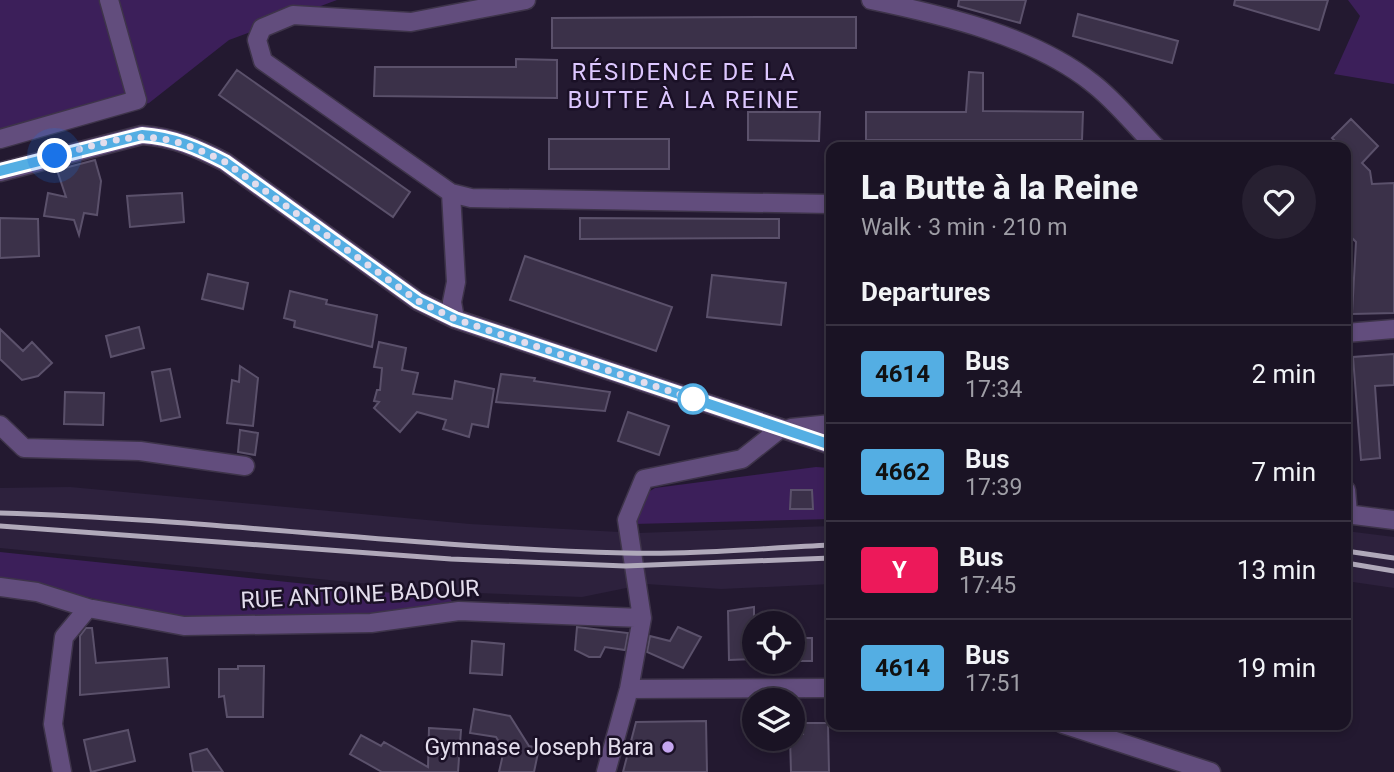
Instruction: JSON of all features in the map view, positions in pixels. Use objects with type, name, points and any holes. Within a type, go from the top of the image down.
[{"type":"street","points":[[0,139],[138,100],[109,0]]},
{"type":"street","points":[[526,0],[411,22],[293,15],[262,28],[257,40],[263,61],[451,193],[471,198],[826,204]]},
{"type":"street","points":[[871,0],[1012,38],[1042,51],[1092,82],[1151,142]]},
{"type":"street","points":[[0,172],[142,135],[160,136],[192,145],[225,162],[418,301],[455,319],[826,443]]},
{"type":"street","points":[[451,193],[456,282],[452,302],[455,319]]},
{"type":"street","points":[[1351,333],[1394,329]]},
{"type":"street","points":[[606,772],[629,689],[642,618],[627,520],[644,479],[742,459],[780,429],[826,424]]},
{"type":"street","points":[[0,425],[24,448],[140,451],[245,466]]},
{"type":"street","points":[[1351,515],[1394,520]]},
{"type":"street","name":"RUE ANTOINE BADOUR","points":[[0,587],[37,592],[88,608],[184,626],[371,623],[459,611],[642,618]]},
{"type":"street","points":[[62,772],[54,724],[64,638],[88,608]]},
{"type":"street","points":[[629,689],[826,688]]},
{"type":"street","points":[[1082,730],[1211,772]]},
{"type":"shaded area","points":[[0,0],[337,0],[229,40],[149,103],[0,149]]},
{"type":"shaded area","points":[[1348,0],[1394,0],[1394,84],[1334,74],[1360,16]]},
{"type":"shaded area","points":[[826,468],[826,519],[633,524],[645,494],[655,488]]},
{"type":"shaded area","points":[[70,487],[470,524],[638,533],[826,526],[826,584],[721,589],[646,584],[582,597],[453,592],[0,548],[0,488]]},
{"type":"shaded area","points":[[1351,532],[1394,537],[1394,588],[1351,582]]},
{"type":"shaded area","points":[[0,552],[450,599],[456,606],[374,617],[182,619],[0,577]]},
{"type":"building","points":[[959,0],[1026,0],[1020,23],[958,6]]},
{"type":"building","points":[[1235,0],[1328,0],[1319,30],[1234,5]]},
{"type":"building","points":[[1078,14],[1178,41],[1172,63],[1073,36]]},
{"type":"building","points":[[856,17],[856,48],[552,48],[552,18]]},
{"type":"building","points":[[516,59],[557,60],[557,98],[374,96],[375,67],[516,67]]},
{"type":"building","points":[[237,70],[410,192],[393,217],[219,95]]},
{"type":"building","points":[[969,72],[983,73],[983,111],[1083,112],[1082,140],[866,140],[866,112],[966,112]]},
{"type":"building","points":[[748,112],[820,112],[819,141],[748,140]]},
{"type":"building","points":[[1351,119],[1378,146],[1362,163],[1370,171],[1372,184],[1394,183],[1394,313],[1352,314],[1356,242],[1351,237],[1351,142],[1336,142],[1332,138]]},
{"type":"building","points":[[549,139],[669,139],[669,169],[549,169]]},
{"type":"building","points":[[95,160],[101,181],[97,215],[84,213],[79,235],[74,220],[44,216],[48,193],[66,197],[57,170]]},
{"type":"building","points":[[182,193],[184,222],[130,227],[127,196]]},
{"type":"building","points":[[0,218],[38,219],[39,256],[0,258]]},
{"type":"building","points":[[580,218],[779,219],[779,238],[580,239]]},
{"type":"building","points":[[525,256],[672,307],[656,351],[510,300]]},
{"type":"building","points":[[208,274],[248,283],[243,309],[202,299]]},
{"type":"building","points":[[712,275],[786,283],[781,325],[707,317]]},
{"type":"building","points":[[290,291],[327,300],[326,304],[377,315],[372,347],[294,327],[295,321],[284,318]]},
{"type":"building","points":[[139,327],[144,348],[111,357],[106,336]]},
{"type":"building","points":[[0,329],[23,351],[32,342],[52,363],[38,376],[22,380],[0,359]]},
{"type":"building","points":[[379,342],[406,348],[402,370],[418,373],[413,394],[452,399],[455,381],[494,389],[488,427],[472,424],[469,437],[443,429],[446,420],[417,412],[400,432],[374,408],[379,402],[374,401],[377,390],[380,390],[382,368],[374,367]]},
{"type":"building","points":[[1394,354],[1394,385],[1375,386],[1380,458],[1361,460],[1353,357]]},
{"type":"building","points":[[240,366],[258,378],[253,426],[227,423],[232,380],[239,382]]},
{"type":"building","points":[[170,369],[180,417],[161,421],[152,372]]},
{"type":"building","points":[[501,374],[610,392],[605,411],[496,402]]},
{"type":"building","points":[[65,392],[104,393],[103,425],[64,424]]},
{"type":"building","points":[[628,412],[669,426],[659,455],[618,441]]},
{"type":"building","points":[[240,430],[258,433],[255,455],[238,452]]},
{"type":"building","points":[[791,490],[812,490],[813,509],[790,509]]},
{"type":"building","points":[[754,607],[754,611],[742,611],[742,659],[729,660],[728,611]]},
{"type":"building","points":[[577,627],[628,633],[625,650],[605,647],[600,657],[589,657],[575,650]]},
{"type":"building","points":[[678,627],[701,637],[683,668],[647,652],[650,636],[670,641]]},
{"type":"building","points":[[86,628],[92,628],[96,663],[167,658],[169,687],[80,695],[80,636]]},
{"type":"building","points":[[805,638],[812,638],[812,661],[805,661]]},
{"type":"building","points":[[472,641],[504,644],[502,675],[470,673]]},
{"type":"building","points":[[238,666],[264,666],[263,717],[227,717],[224,696],[219,697],[219,669],[238,669]]},
{"type":"building","points":[[474,709],[510,716],[529,746],[539,748],[534,772],[499,772],[504,750],[496,737],[470,733]]},
{"type":"building","name":"Gymnase Joseph Bara","points":[[706,721],[707,772],[623,772],[636,722]]},
{"type":"building","points":[[805,723],[826,723],[829,772],[791,772],[790,751],[805,751]]},
{"type":"building","points":[[429,728],[461,730],[458,772],[382,772],[350,754],[361,735],[381,746],[384,742],[428,767]]},
{"type":"building","points":[[128,730],[135,761],[91,772],[84,740]]},
{"type":"building","points":[[207,749],[223,772],[193,772],[190,754]]},
{"type":"railway","points":[[0,513],[156,521],[547,550],[676,553],[826,545]]},
{"type":"railway","points":[[0,526],[451,559],[625,566],[826,558]]},
{"type":"railway","points":[[1351,552],[1394,558]]},
{"type":"railway","points":[[1351,564],[1394,571]]},
{"type":"bus line","name":"4614","points":[[0,171],[142,135],[160,136],[192,145],[225,162],[418,301],[455,319],[826,443]]},
{"type":"place","name":"Gymnase Joseph Bara","points":[[668,747]]},
{"type":"district","name":"RÉSIDENCE DE LA BUTTE À LA REINE","points":[[684,86]]},
{"type":"route","points":[[55,156],[142,135],[160,136],[192,145],[225,162],[418,301],[455,319],[696,400],[693,399]]}]
